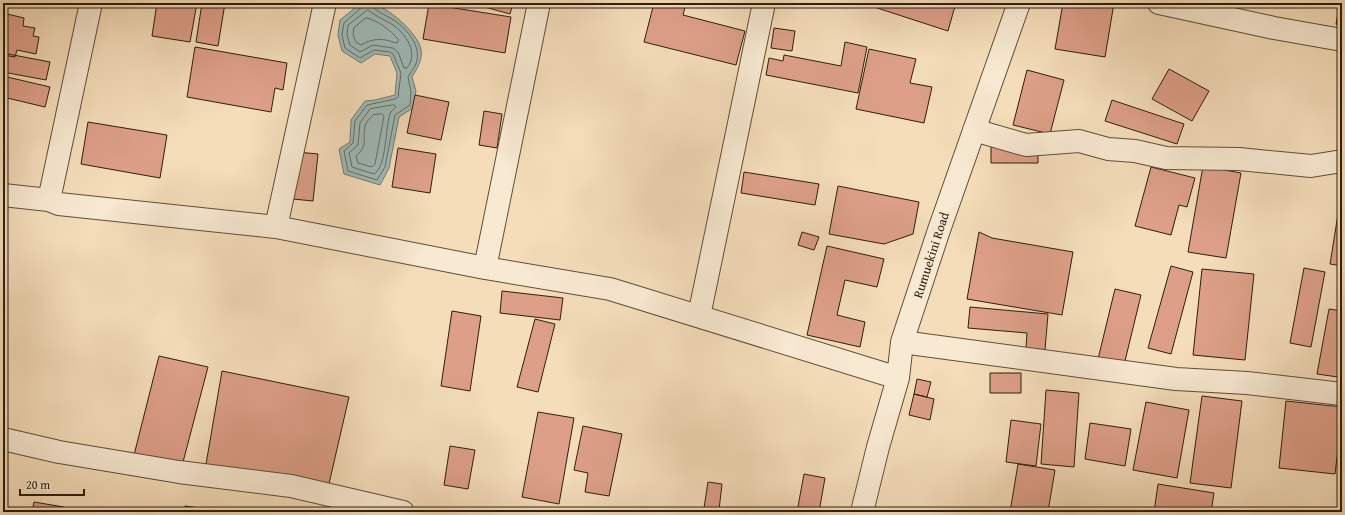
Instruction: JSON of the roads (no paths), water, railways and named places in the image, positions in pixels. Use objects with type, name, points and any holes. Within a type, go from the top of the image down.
[{"type":"street","points":[[48,200],[91,3]]},
{"type":"street","points":[[276,227],[324,3]]},
{"type":"street","points":[[485,268],[539,3]]},
{"type":"street","points":[[699,316],[764,3]]},
{"type":"street","name":"Rumuekini Road","points":[[862,512],[878,447],[898,378],[902,342],[1019,3]]},
{"type":"street","points":[[1159,3],[1274,28],[1342,40]]},
{"type":"street","points":[[974,130],[1026,145],[1079,141],[1108,149],[1136,151],[1166,158],[1238,159],[1311,166],[1342,161]]},
{"type":"street","points":[[3,195],[48,200],[59,204],[276,227],[485,268],[610,289],[898,378]]},
{"type":"street","points":[[902,342],[1176,379],[1247,383],[1342,394]]},
{"type":"street","points":[[3,439],[59,452],[172,470],[290,486],[403,512]]},
{"type":"water","points":[[361,3],[377,5],[393,14],[414,35],[421,49],[419,64],[412,77],[416,91],[413,108],[399,117],[389,168],[380,185],[344,174],[339,149],[350,142],[351,120],[365,101],[395,95],[397,73],[390,56],[375,54],[361,63],[342,51],[338,35],[340,20]]}]
